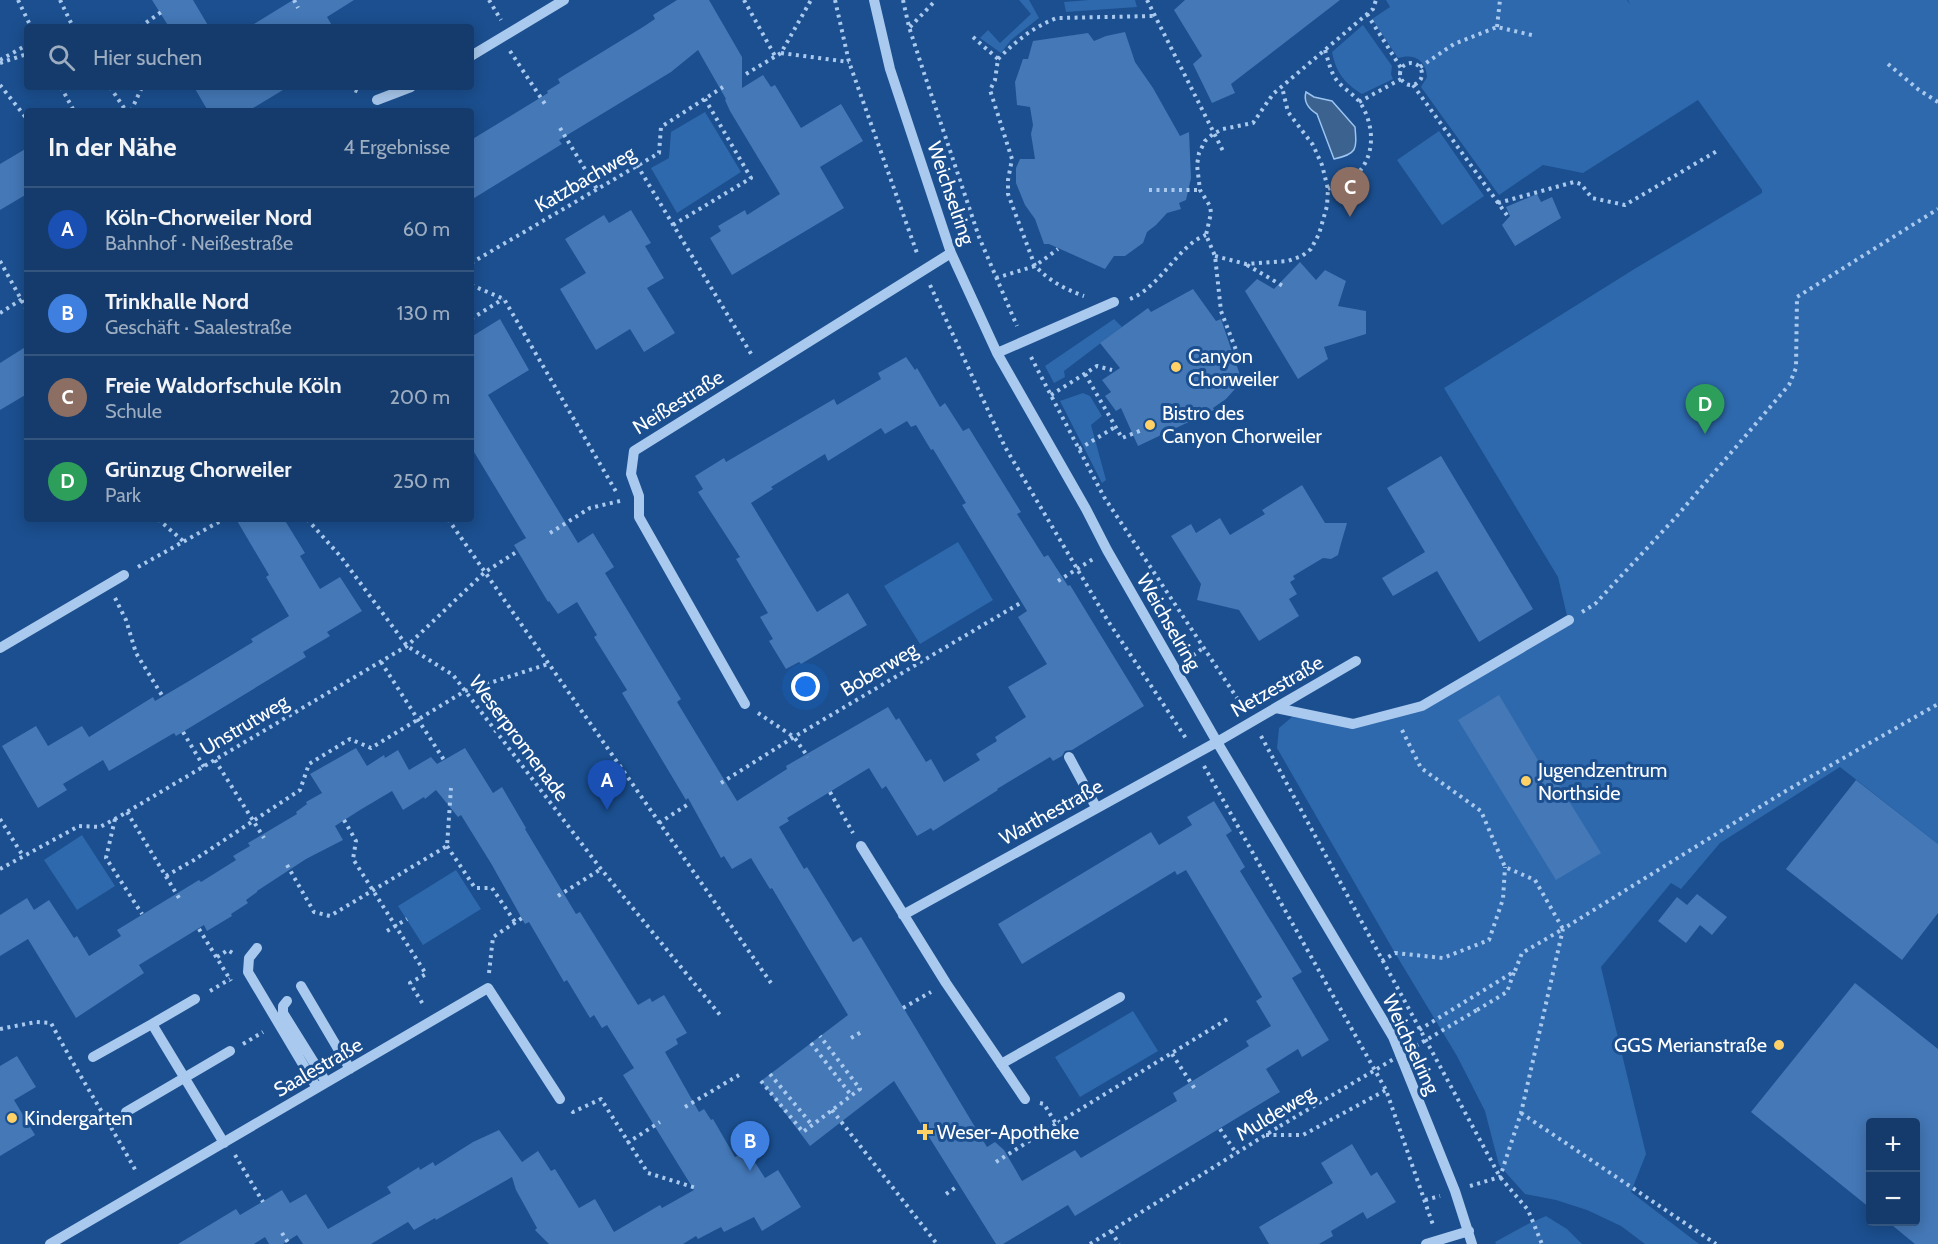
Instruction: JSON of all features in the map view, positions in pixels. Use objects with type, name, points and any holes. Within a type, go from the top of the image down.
[{"type":"street","points":[[474,54],[564,0]]},
{"type":"street","name":"Weichselring","points":[[874,0],[890,69],[951,253],[997,353],[1217,742],[1393,1037],[1455,1191],[1472,1244]]},
{"type":"street","points":[[377,100],[403,90]]},
{"type":"street","name":"Neißestraße","points":[[745,704],[639,517],[639,496],[630,474],[634,451],[951,253]]},
{"type":"street","points":[[997,353],[1114,302]]},
{"type":"street","points":[[0,648],[124,575]]},
{"type":"street","points":[[1276,708],[1353,724],[1422,706],[1569,620]]},
{"type":"street","name":"Netzestraße","points":[[1217,742],[1356,661]]},
{"type":"street","name":"Warthestraße","points":[[903,915],[1217,742]]},
{"type":"street","points":[[1069,757],[1096,807]]},
{"type":"street","points":[[861,846],[946,983],[1025,1099]]},
{"type":"street","points":[[257,948],[249,958],[248,972],[322,1085]]},
{"type":"street","points":[[301,986],[350,1069]]},
{"type":"street","points":[[488,988],[560,1099]]},
{"type":"street","name":"Saalestraße","points":[[50,1244],[488,988]]},
{"type":"street","points":[[1001,1064],[1120,997]]},
{"type":"street","points":[[93,1057],[195,999]]},
{"type":"street","points":[[287,1001],[283,1006],[283,1013],[322,1085]]},
{"type":"street","points":[[152,1024],[225,1142]]},
{"type":"street","points":[[126,1112],[230,1051]]},
{"type":"street","points":[[1426,1244],[1469,1231]]},
{"type":"path","points":[[18,0],[30,24]]},
{"type":"path","points":[[60,0],[72,24]]},
{"type":"path","points":[[294,0],[298,8]]},
{"type":"path","points":[[744,0],[775,57]]},
{"type":"path","points":[[746,74],[781,53],[811,0]]},
{"type":"path","points":[[835,0],[849,62],[924,271],[1005,447],[1108,621],[1196,753],[1386,1090],[1438,1240]]},
{"type":"path","points":[[903,0],[909,27],[979,237],[1024,342],[1051,395],[1104,497],[1253,721],[1500,1177],[1528,1210],[1542,1244]]},
{"type":"path","points":[[909,27],[936,0]]},
{"type":"path","points":[[1147,0],[1224,153]]},
{"type":"path","points":[[1497,27],[1500,0]]},
{"type":"path","points":[[1241,363],[1221,311],[1215,256],[1206,235],[1211,213],[1210,206],[1200,190],[1197,165],[1199,153],[1205,141],[1213,134],[1223,129],[1253,123],[1269,99],[1282,86],[1367,15],[1378,1]]},
{"type":"path","points":[[144,24],[164,10]]},
{"type":"path","points":[[1367,15],[1401,68],[1401,79],[1406,84],[1417,84],[1422,78],[1420,67]]},
{"type":"path","points":[[1155,16],[1057,18],[1042,24],[1018,39],[998,59],[990,90],[1012,159],[1008,194],[1035,266],[1062,288],[1099,300],[1114,302],[1134,297],[1172,266],[1190,244],[1206,235]]},
{"type":"path","points":[[1420,67],[1454,44],[1497,27],[1536,36]]},
{"type":"path","points":[[973,37],[998,59]]},
{"type":"path","points":[[502,38],[545,104]]},
{"type":"path","points":[[0,62],[24,47]]},
{"type":"path","points":[[1325,50],[1332,73],[1338,83],[1359,102],[1370,128],[1369,153],[1357,174],[1328,189]]},
{"type":"path","points":[[781,53],[849,62]]},
{"type":"path","points":[[0,62],[24,55]]},
{"type":"path","points":[[1401,68],[1411,63],[1420,67]]},
{"type":"path","points":[[1888,64],[1919,90],[1938,102]]},
{"type":"path","points":[[1359,102],[1401,79]]},
{"type":"path","points":[[0,85],[24,115]]},
{"type":"path","points":[[1413,85],[1509,218]]},
{"type":"path","points":[[1246,264],[1288,261],[1302,256],[1311,249],[1323,220],[1328,189],[1322,165],[1308,136],[1288,112],[1282,86]]},
{"type":"path","name":"Katzbachweg","points":[[474,261],[659,153],[661,127],[723,87]]},
{"type":"path","points":[[63,90],[72,108]]},
{"type":"path","points":[[112,90],[124,108]]},
{"type":"path","points":[[132,108],[140,90]]},
{"type":"path","points":[[673,225],[751,178],[705,99]]},
{"type":"path","points":[[560,128],[597,189]]},
{"type":"path","points":[[1498,203],[1574,182],[1581,184],[1592,198],[1625,205],[1717,151]]},
{"type":"path","points":[[637,165],[761,370]]},
{"type":"path","points":[[1149,190],[1200,190]]},
{"type":"path","points":[[1569,620],[1595,604],[1676,517],[1789,385],[1796,368],[1797,297],[1938,209]]},
{"type":"path","points":[[996,278],[1035,266],[1058,249]]},
{"type":"path","points":[[1215,256],[1246,264],[1283,286]]},
{"type":"path","points":[[0,261],[24,305]]},
{"type":"path","points":[[474,286],[504,299],[621,500]]},
{"type":"path","points":[[0,313],[24,298]]},
{"type":"path","points":[[474,317],[504,299]]},
{"type":"path","points":[[1051,395],[1097,366],[1112,370]]},
{"type":"path","points":[[1084,374],[1122,438],[1142,430]]},
{"type":"path","points":[[1079,449],[1115,427]]},
{"type":"path","points":[[550,533],[590,508],[639,496]]},
{"type":"path","points":[[161,522],[183,541]]},
{"type":"path","points":[[124,575],[218,522]]},
{"type":"path","name":"Weserpromenade","points":[[309,522],[341,557],[407,646],[453,675],[601,869],[720,1015]]},
{"type":"path","points":[[450,522],[771,983]]},
{"type":"path","points":[[1058,581],[1107,550]]},
{"type":"path","name":"Unstrutweg","points":[[0,869],[79,826],[100,827],[115,819],[381,662],[407,646],[485,572],[518,551]]},
{"type":"path","points":[[109,584],[126,620],[136,653],[163,697]]},
{"type":"path","name":"Boberweg","points":[[721,783],[794,737],[1022,602]]},
{"type":"path","points":[[381,662],[444,760]]},
{"type":"path","points":[[166,876],[300,790],[309,764],[350,739],[371,748],[465,691],[549,664]]},
{"type":"path","points":[[745,704],[794,737],[808,756]]},
{"type":"path","name":"Muldeweg","points":[[1090,1244],[1280,1126],[1508,992],[1522,953],[1784,792],[1938,704]]},
{"type":"path","points":[[1382,961],[1395,953],[1443,958],[1489,940],[1503,899],[1505,867],[1481,811],[1421,768],[1394,713]]},
{"type":"path","points":[[183,732],[204,767]]},
{"type":"path","points":[[215,760],[264,838]]},
{"type":"path","points":[[451,788],[447,846],[475,888],[492,888],[515,922]]},
{"type":"path","points":[[830,792],[861,846]]},
{"type":"path","points":[[659,823],[690,803]]},
{"type":"path","points":[[127,812],[179,898]]},
{"type":"path","points":[[0,819],[23,856]]},
{"type":"path","points":[[115,819],[106,858],[142,914]]},
{"type":"path","points":[[344,820],[356,841],[353,859],[426,974],[410,983],[433,1020]]},
{"type":"path","points":[[287,865],[314,912],[330,916],[447,846]]},
{"type":"path","points":[[1500,1177],[1521,1113],[1563,928],[1535,880],[1505,867]]},
{"type":"path","points":[[558,896],[601,869]]},
{"type":"path","points":[[488,988],[493,937],[522,918]]},
{"type":"path","points":[[387,931],[407,919]]},
{"type":"path","points":[[217,957],[228,950]]},
{"type":"path","points":[[1419,1030],[1515,971]]},
{"type":"path","points":[[195,999],[230,979]]},
{"type":"path","points":[[903,1008],[946,983]]},
{"type":"path","points":[[996,1162],[1229,1018]]},
{"type":"path","points":[[0,1029],[36,1022],[51,1023],[74,1067],[108,1120],[146,1189]]},
{"type":"path","points":[[851,1038],[863,1031]]},
{"type":"path","points":[[761,1081],[803,1132],[860,1089],[820,1036]]},
{"type":"path","points":[[811,1043],[851,1095]]},
{"type":"path","points":[[1172,1054],[1195,1089]]},
{"type":"path","points":[[770,1074],[812,1125]]},
{"type":"path","points":[[685,1107],[739,1075]]},
{"type":"path","points":[[1266,1135],[1303,1135],[1386,1090]]},
{"type":"path","points":[[560,1099],[573,1112],[601,1099],[648,1173],[696,1188]]},
{"type":"path","points":[[1025,1099],[1044,1104],[1056,1124]]},
{"type":"path","points":[[832,1110],[937,1244]]},
{"type":"path","points":[[1521,1113],[1716,1244]]},
{"type":"path","points":[[627,1143],[660,1122]]},
{"type":"path","points":[[1220,1129],[1236,1154]]},
{"type":"path","points":[[225,1142],[263,1202]]},
{"type":"path","points":[[946,1194],[958,1186]]},
{"type":"path","points":[[1110,1231],[1119,1244]]},
{"type":"path","points":[[282,1233],[289,1244]]},
{"type":"shaded area","points":[[1019,0],[1029,0],[1039,18],[1011,40],[1001,53],[980,38],[988,30],[1000,43],[1031,14]]},
{"type":"shaded area","points":[[1135,0],[1137,7],[1066,12],[1064,2]]},
{"type":"shaded area","points":[[1386,0],[1627,0],[1630,4],[1628,0],[1938,0],[1938,844],[1840,767],[1720,843],[1681,889],[1671,883],[1601,967],[1646,1154],[1631,1192],[1699,1244],[1645,1244],[1621,1226],[1587,1210],[1556,1200],[1525,1194],[1499,1165],[1485,1111],[1457,1056],[1277,748],[1279,728],[1292,717],[1353,724],[1422,706],[1568,620],[1558,577],[1444,388],[1636,268],[1762,193],[1762,190],[1698,100],[1583,173],[1543,165],[1499,195],[1421,87],[1427,77],[1422,62],[1409,56],[1398,58],[1372,19],[1390,7]],"holes":[[[1499,696],[1544,770],[1548,767],[1600,853],[1529,817]]]},
{"type":"shaded area","points":[[1363,25],[1392,66],[1393,79],[1362,94],[1350,86],[1342,76],[1332,52]]},
{"type":"shaded area","points":[[1306,92],[1314,97],[1332,101],[1355,127],[1356,141],[1351,153],[1334,159],[1317,114],[1306,102]]},
{"type":"shaded area","points":[[705,112],[741,172],[677,213],[651,168],[669,158],[671,132]]},
{"type":"shaded area","points":[[1439,131],[1484,196],[1442,225],[1397,160]]},
{"type":"shaded area","points":[[1114,319],[1122,327],[1064,371],[1065,377],[1054,383],[1045,366]]},
{"type":"shaded area","points":[[1083,393],[1090,396],[1102,416],[1091,425],[1106,480],[1102,483],[1060,401]]},
{"type":"shaded area","points":[[958,542],[993,600],[920,644],[884,586]]},
{"type":"shaded area","points":[[82,835],[115,886],[77,910],[44,860]]},
{"type":"shaded area","points":[[456,870],[481,909],[423,945],[398,906]]},
{"type":"shaded area","points":[[1133,1011],[1158,1051],[1080,1097],[1055,1057]]},
{"type":"shaded area","points":[[1546,1216],[1567,1229],[1582,1244],[1496,1244],[1495,1242]]},
{"type":"building","points":[[152,0],[193,0],[207,24],[167,24]]},
{"type":"building","points":[[293,0],[354,0],[327,17],[331,24],[254,24]]},
{"type":"building","points":[[677,0],[709,0],[742,57],[742,88],[763,75],[771,87],[775,85],[801,128],[841,104],[863,141],[820,167],[844,208],[732,275],[710,238],[721,231],[718,226],[745,210],[747,215],[780,194],[730,111],[726,99],[698,50],[671,72],[559,140],[562,144],[474,198],[474,138],[548,93],[547,91],[560,83],[558,79],[655,19],[653,15]]},
{"type":"building","points":[[1185,0],[1340,0],[1231,84],[1235,93],[1212,103],[1193,64],[1202,56],[1174,10]]},
{"type":"building","points":[[1125,32],[1135,62],[1153,88],[1180,136],[1189,132],[1191,178],[1186,200],[1179,203],[1181,209],[1167,213],[1147,232],[1143,243],[1125,256],[1114,256],[1105,269],[1049,244],[1044,244],[1035,219],[1025,205],[1016,183],[1016,168],[1020,159],[1035,159],[1031,134],[1033,125],[1030,107],[1017,105],[1015,82],[1023,59],[1028,59],[1033,41],[1088,33],[1094,41]]},
{"type":"building","points":[[196,90],[283,90],[253,108],[206,108]]},
{"type":"building","points":[[24,150],[24,196],[0,210],[0,164]]},
{"type":"building","points":[[1537,194],[1541,202],[1552,197],[1561,218],[1515,246],[1502,225],[1510,216],[1506,207]]},
{"type":"building","points":[[631,210],[651,243],[645,246],[664,278],[647,288],[675,333],[644,352],[630,329],[596,350],[560,289],[586,273],[565,239],[604,215],[609,223]]},
{"type":"building","points":[[1300,262],[1316,280],[1325,270],[1346,281],[1338,306],[1366,311],[1366,334],[1324,347],[1328,359],[1298,379],[1245,291],[1257,279],[1274,289]]},
{"type":"building","name":"Canyon Chorweiler","points":[[1193,289],[1216,321],[1221,319],[1242,381],[1226,399],[1213,408],[1214,410],[1138,446],[1121,408],[1116,411],[1105,396],[1111,392],[1102,380],[1120,368],[1100,343],[1148,308],[1151,312]]},
{"type":"building","points":[[500,319],[529,370],[488,395],[578,543],[593,533],[614,567],[605,573],[681,699],[677,702],[737,801],[787,769],[786,766],[888,707],[896,720],[899,718],[926,762],[931,759],[944,782],[980,760],[976,754],[997,741],[995,737],[1026,717],[1008,687],[1047,664],[1018,617],[1027,611],[962,505],[966,503],[916,425],[911,427],[907,421],[885,434],[881,428],[828,461],[825,454],[771,487],[773,489],[751,503],[817,612],[848,593],[867,625],[801,664],[799,662],[786,669],[769,641],[773,639],[760,617],[768,613],[736,559],[740,557],[698,492],[703,489],[695,476],[724,458],[726,462],[834,399],[837,405],[881,379],[878,373],[906,357],[915,370],[917,368],[940,407],[945,403],[963,431],[969,428],[1021,512],[1017,514],[1044,557],[1048,555],[1068,586],[1070,585],[1144,706],[1072,750],[1065,751],[1062,756],[1053,761],[1050,757],[933,831],[931,828],[917,836],[886,786],[882,789],[869,768],[787,818],[789,821],[779,827],[804,869],[807,867],[853,942],[861,937],[987,1147],[995,1142],[1004,1150],[1022,1181],[1075,1150],[1081,1158],[1177,1101],[1173,1093],[1249,1046],[1246,1041],[1271,1026],[1256,1001],[1262,997],[1186,870],[1177,875],[1175,871],[1022,964],[998,924],[1151,832],[1159,845],[1192,825],[1187,817],[1214,801],[1232,831],[1226,835],[1245,867],[1240,871],[1302,972],[1292,978],[1329,1040],[1302,1057],[1298,1049],[1266,1069],[1280,1092],[1075,1216],[1068,1205],[1003,1244],[996,1244],[894,1081],[810,1146],[761,1081],[848,1015],[772,888],[770,889],[751,858],[732,869],[724,856],[721,858],[688,798],[686,800],[622,693],[627,690],[594,637],[597,635],[577,602],[558,614],[548,602],[514,545],[526,538],[474,452],[474,335]]},
{"type":"building","points":[[24,348],[24,396],[0,410],[0,363]]},
{"type":"building","points":[[1441,456],[1533,609],[1479,642],[1437,571],[1393,596],[1382,578],[1425,552],[1387,488]]},
{"type":"building","points":[[1302,485],[1325,523],[1347,523],[1338,555],[1331,559],[1323,558],[1293,576],[1295,579],[1290,582],[1297,594],[1289,599],[1299,616],[1259,641],[1239,610],[1197,600],[1201,584],[1171,536],[1191,524],[1196,533],[1220,518],[1230,535],[1265,514],[1262,510]]},
{"type":"building","points":[[238,522],[286,522],[305,553],[300,556],[320,589],[340,577],[362,611],[327,632],[330,636],[303,652],[306,657],[176,736],[174,733],[109,771],[103,760],[63,784],[67,790],[38,808],[2,746],[36,726],[48,746],[82,726],[89,737],[153,697],[155,701],[253,642],[251,639],[289,616],[266,577],[269,575]]},
{"type":"building","name":"Jugendzentrum Northside","points":[[1499,695],[1544,770],[1548,767],[1601,853],[1556,880],[1458,720]]},
{"type":"building","points":[[356,748],[367,766],[384,755],[385,758],[398,750],[409,770],[431,757],[437,764],[465,748],[493,793],[502,787],[576,914],[580,912],[638,1005],[650,998],[652,1002],[664,995],[687,1033],[676,1039],[678,1044],[665,1052],[699,1112],[704,1109],[711,1120],[713,1119],[735,1157],[747,1150],[765,1178],[778,1170],[801,1207],[762,1231],[754,1217],[724,1232],[721,1227],[698,1239],[696,1236],[683,1244],[549,1244],[535,1230],[537,1228],[516,1190],[512,1177],[436,1220],[435,1218],[414,1230],[408,1222],[371,1244],[303,1244],[297,1235],[283,1244],[269,1244],[265,1237],[254,1244],[178,1244],[236,1209],[240,1215],[282,1190],[290,1203],[306,1194],[328,1229],[391,1193],[387,1187],[419,1167],[420,1170],[433,1162],[435,1166],[473,1142],[499,1130],[522,1162],[538,1151],[551,1171],[555,1169],[579,1208],[595,1199],[614,1232],[660,1205],[662,1208],[694,1190],[623,1075],[634,1068],[607,1025],[602,1028],[594,1015],[590,1018],[567,980],[564,982],[529,922],[525,924],[461,815],[458,817],[436,790],[425,799],[424,797],[403,810],[392,791],[360,810],[335,826],[343,840],[306,859],[257,891],[246,900],[248,903],[231,914],[232,916],[207,931],[204,925],[139,965],[144,973],[76,1018],[28,939],[0,956],[0,915],[27,898],[34,910],[49,900],[74,938],[77,936],[89,956],[121,936],[117,930],[236,860],[233,856],[250,846],[248,843],[297,814],[296,812],[307,804],[306,802],[322,793],[310,774]]},
{"type":"building","points":[[1856,780],[1938,844],[1938,913],[1902,960],[1786,869]]},
{"type":"building","points":[[1697,894],[1727,917],[1712,935],[1700,925],[1686,943],[1658,921],[1677,897],[1687,905]]},
{"type":"building","points":[[1855,983],[1938,1049],[1938,1244],[1915,1244],[1893,1226],[1920,1226],[1920,1118],[1866,1118],[1866,1205],[1751,1112]]},
{"type":"building","name":"Kindergarten","points":[[17,1056],[36,1087],[14,1100],[35,1135],[0,1156],[0,1066]]},
{"type":"building","points":[[1352,1144],[1371,1176],[1377,1172],[1396,1202],[1367,1219],[1363,1212],[1331,1231],[1333,1236],[1319,1244],[1269,1244],[1259,1227],[1333,1183],[1321,1163]]},
{"type":"place","name":"Freie Waldorfschule Köln","points":[[1350,217]]},
{"type":"place","name":"Canyon Chorweiler","points":[[1176,367]]},
{"type":"place","name":"Bistro des Canyon Chorweiler","points":[[1150,425]]},
{"type":"place","name":"Grünzug Chorweiler","points":[[1705,434]]},
{"type":"place","name":"Jugendzentrum Northside","points":[[1526,781]]},
{"type":"place","name":"Köln-Chorweiler Nord","points":[[607,810]]},
{"type":"place","name":"GGS Merianstraße","points":[[1779,1045]]},
{"type":"place","name":"Kindergarten","points":[[12,1118]]},
{"type":"place","name":"Weser-Apotheke","points":[[925,1132]]},
{"type":"place","name":"Trinkhalle Nord","points":[[750,1171]]}]
